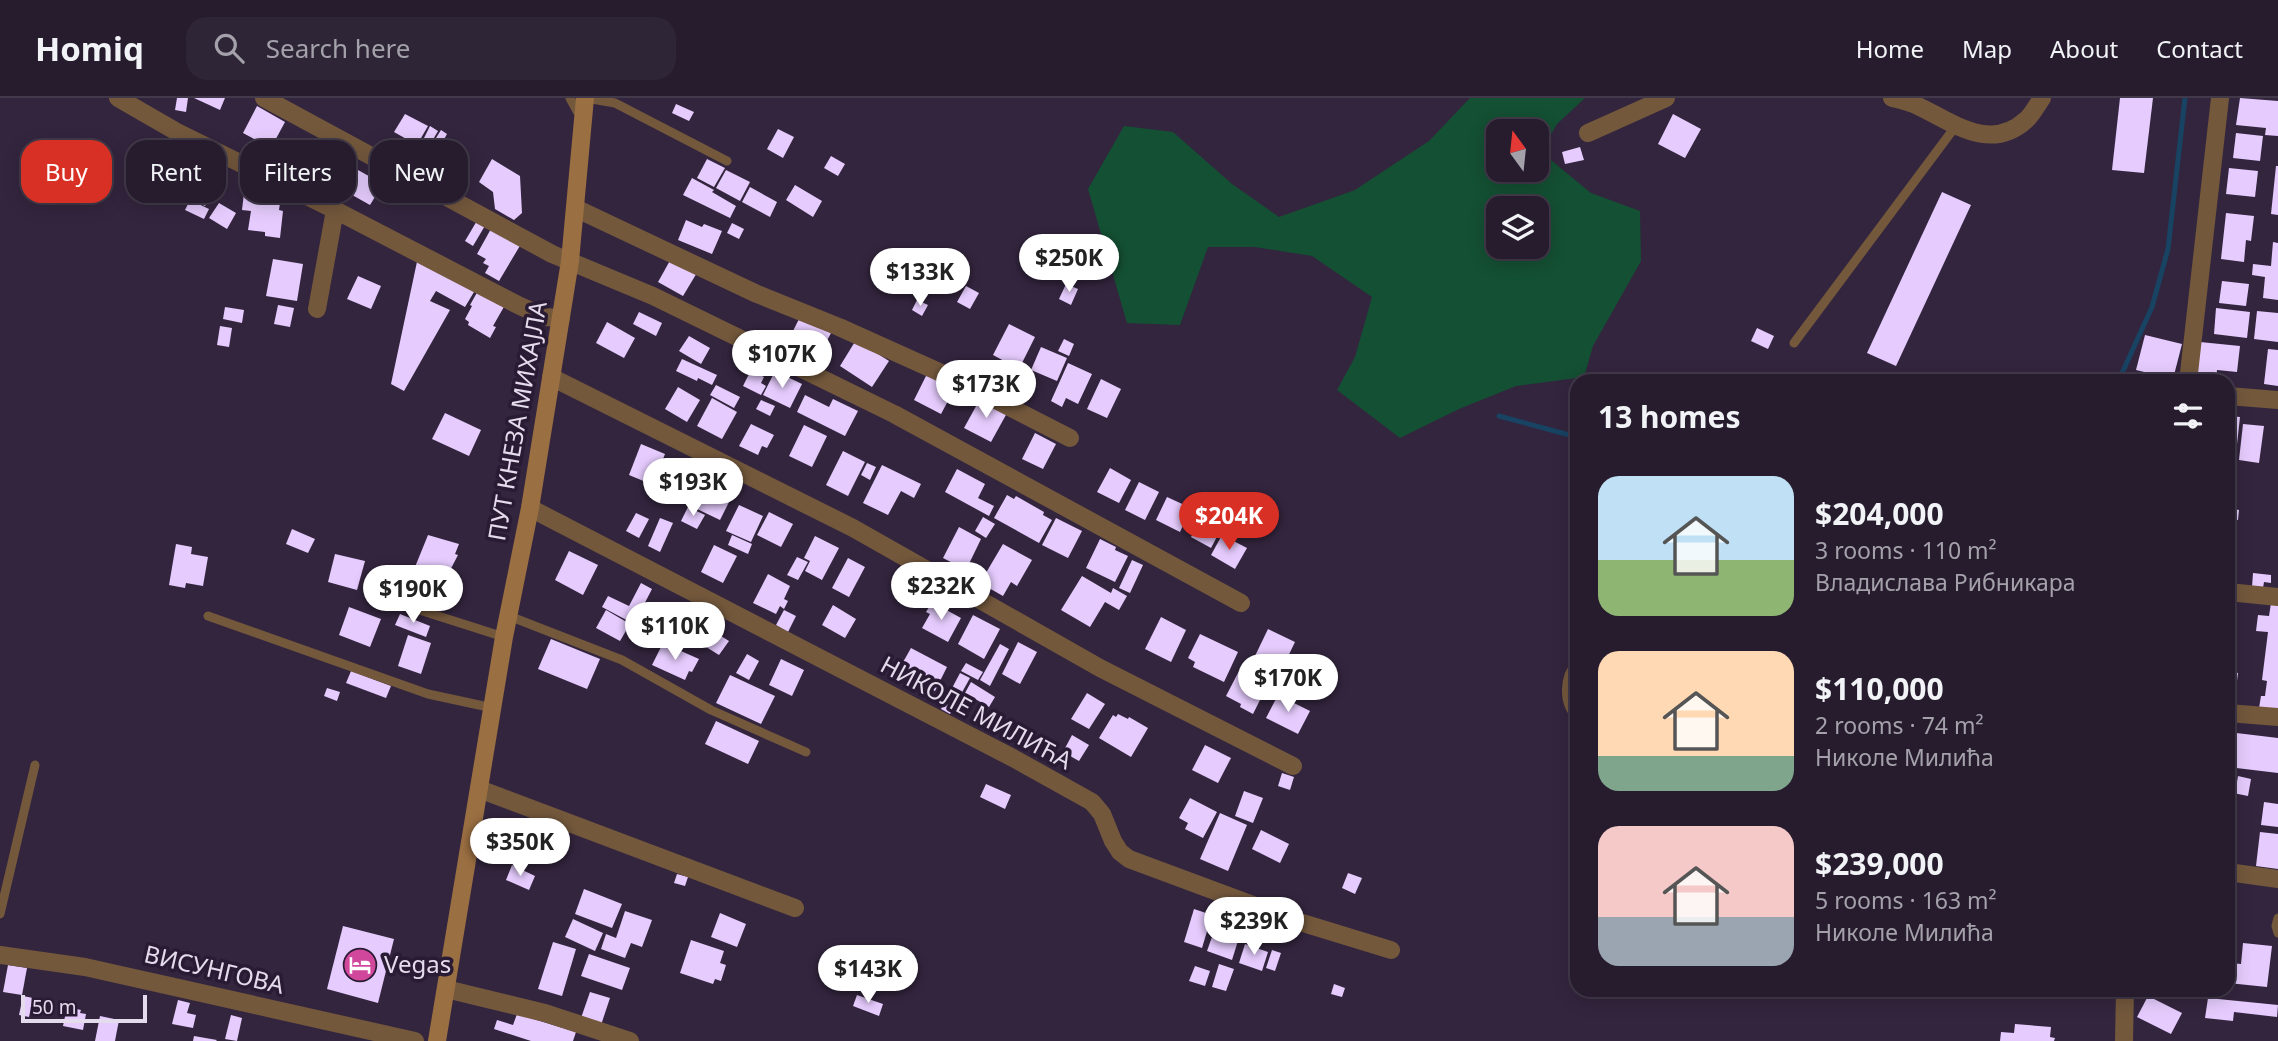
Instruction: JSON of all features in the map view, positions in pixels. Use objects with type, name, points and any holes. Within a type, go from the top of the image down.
[{"type":"main road","name":"ПУТ КНЕЗА МИХАЈЛА","points":[[437,1041],[570,261],[585,103]]},
{"type":"street","points":[[118,98],[177,132],[520,306],[545,317],[561,318]]},
{"type":"street","points":[[264,98],[552,254],[653,296],[894,414],[1241,603]]},
{"type":"street","points":[[1588,133],[1666,98]]},
{"type":"street","points":[[1892,98],[1916,105],[1955,127],[1982,135],[2006,132],[2025,121],[2042,98]]},
{"type":"street","points":[[2189,374],[2220,98]]},
{"type":"street","points":[[575,208],[757,294],[839,327],[959,381],[1070,438]]},
{"type":"street","points":[[317,309],[335,210]]},
{"type":"street","points":[[551,377],[853,528],[1100,668],[1293,766]]},
{"type":"street","points":[[2235,397],[2278,400]]},
{"type":"street","name":"НИКОЛЕ МИЛИЋА","points":[[530,508],[1013,758],[1092,802],[1102,814],[1120,852],[1129,859],[1293,920],[1391,950]]},
{"type":"street","points":[[2235,593],[2278,597]]},
{"type":"street","points":[[2235,714],[2278,717]]},
{"type":"street","points":[[479,789],[795,908]]},
{"type":"street","points":[[2235,873],[2278,879]]},
{"type":"street","name":"ВИСУНГОВА","points":[[0,955],[85,967],[415,1041]]},
{"type":"street","points":[[446,989],[545,1013],[630,1041]]},
{"type":"street","points":[[2124,1041],[2125,997]]},
{"type":"lane","points":[[570,98],[577,111],[585,103],[615,103],[727,161]]},
{"type":"lane","points":[[1794,343],[1955,127]]},
{"type":"lane","points":[[385,598],[505,637]]},
{"type":"lane","points":[[509,616],[622,660],[711,710],[806,752]]},
{"type":"lane","points":[[208,617],[428,694],[493,708]]},
{"type":"lane","points":[[1570,673],[1566,692],[1570,708]]},
{"type":"lane","points":[[0,914],[35,765]]},
{"type":"lane","points":[[2278,918],[2278,933]]},
{"type":"green space","points":[[1470,98],[1585,98],[1557,124],[1549,138],[1549,119],[1486,119],[1486,182],[1549,182],[1549,159],[1591,193],[1640,211],[1641,261],[1593,346],[1585,374],[1570,374],[1570,379],[1516,386],[1459,409],[1400,438],[1337,390],[1355,357],[1372,297],[1312,256],[1255,247],[1208,247],[1180,325],[1127,323],[1088,189],[1124,126],[1173,132],[1232,184],[1279,217],[1355,190],[1429,141]]},
{"type":"building","points":[[177,98],[188,98],[186,112],[175,110]]},
{"type":"building","points":[[194,98],[225,98],[220,110]]},
{"type":"building","points":[[2120,98],[2153,98],[2144,173],[2112,170]]},
{"type":"building","points":[[2240,98],[2278,101],[2278,136],[2265,135],[2266,128],[2236,125]]},
{"type":"building","points":[[676,104],[694,112],[689,121],[672,113]]},
{"type":"building","points":[[257,106],[285,122],[275,140],[256,140],[243,133]]},
{"type":"building","points":[[405,114],[428,126],[420,140],[408,140],[394,132]]},
{"type":"building","points":[[1673,114],[1701,129],[1685,158],[1658,144]]},
{"type":"building","points":[[430,126],[438,131],[433,140],[423,140]]},
{"type":"building","points":[[778,129],[794,137],[783,158],[767,149]]},
{"type":"building","points":[[441,130],[447,134],[444,140],[435,140]]},
{"type":"building","points":[[2236,133],[2263,136],[2260,161],[2233,158]]},
{"type":"building","points":[[1580,147],[1584,160],[1565,164],[1562,152]]},
{"type":"building","points":[[831,156],[845,164],[838,176],[824,168]]},
{"type":"building","points":[[492,159],[520,176],[522,213],[514,220],[495,209],[493,192],[479,182]]},
{"type":"building","points":[[707,159],[725,168],[714,187],[697,178]]},
{"type":"building","points":[[2278,166],[2278,215],[2271,214]]},
{"type":"building","points":[[2229,168],[2258,171],[2255,197],[2226,194]]},
{"type":"building","points":[[358,170],[370,177],[370,205],[356,197]]},
{"type":"building","points":[[726,170],[750,182],[740,201],[716,188]]},
{"type":"building","points":[[692,178],[736,206],[730,218],[683,195]]},
{"type":"building","points":[[795,185],[822,201],[813,217],[786,200]]},
{"type":"building","points":[[750,187],[777,202],[770,217],[742,202]]},
{"type":"building","points":[[1942,192],[1971,205],[1896,366],[1867,353]]},
{"type":"building","points":[[188,203],[196,203],[209,209],[204,219],[185,210]]},
{"type":"building","points":[[219,203],[236,213],[227,229],[209,218]]},
{"type":"building","points":[[243,203],[280,203],[279,210],[283,211],[280,238],[265,236],[265,232],[248,230],[251,211],[242,210]]},
{"type":"building","points":[[2226,213],[2254,216],[2251,241],[2246,240],[2244,262],[2221,259]]},
{"type":"building","points":[[478,219],[486,224],[473,246],[465,241]]},
{"type":"building","points":[[686,220],[722,231],[712,254],[678,240]]},
{"type":"building","points":[[732,223],[744,229],[739,239],[727,233]]},
{"type":"building","points":[[492,227],[521,244],[499,281],[485,273],[489,266],[483,263],[486,259],[477,254]]},
{"type":"building","points":[[2273,242],[2278,243],[2278,300],[2263,298],[2265,277],[2252,275],[2253,264],[2271,266]]},
{"type":"building","points":[[418,257],[477,287],[465,307],[436,291],[430,301],[450,310],[404,391],[391,384]]},
{"type":"building","points":[[672,257],[698,271],[683,296],[658,282]]},
{"type":"building","points":[[273,259],[303,264],[297,301],[266,296]]},
{"type":"building","points":[[924,260],[939,270],[933,279],[918,270]]},
{"type":"building","points":[[941,269],[953,277],[944,291],[932,283]]},
{"type":"building","points":[[358,276],[381,286],[371,309],[347,299]]},
{"type":"building","points":[[2222,281],[2249,284],[2246,306],[2219,303]]},
{"type":"building","points":[[1066,284],[1078,289],[1071,305],[1059,299]]},
{"type":"building","points":[[966,286],[979,293],[970,309],[957,302]]},
{"type":"building","points":[[479,289],[505,305],[493,326],[496,327],[490,338],[468,325],[469,322],[465,319]]},
{"type":"building","points":[[917,300],[928,305],[922,316],[912,310]]},
{"type":"building","points":[[278,305],[294,308],[290,327],[274,324]]},
{"type":"building","points":[[225,307],[244,310],[242,323],[223,319]]},
{"type":"building","points":[[2216,308],[2250,312],[2247,338],[2214,334]]},
{"type":"building","points":[[2257,311],[2278,313],[2278,342],[2254,339]]},
{"type":"building","points":[[639,312],[662,323],[656,336],[633,324]]},
{"type":"building","points":[[800,317],[831,333],[818,358],[787,343]]},
{"type":"building","points":[[607,322],[635,338],[624,358],[596,343]]},
{"type":"building","points":[[1009,324],[1035,337],[1019,369],[993,355]]},
{"type":"building","points":[[220,326],[232,328],[229,347],[217,345]]},
{"type":"building","points":[[1757,328],[1774,336],[1768,349],[1751,341]]},
{"type":"building","points":[[2145,335],[2182,344],[2174,374],[2152,374],[2136,370]]},
{"type":"building","points":[[689,336],[710,348],[701,364],[679,351]]},
{"type":"building","points":[[1064,339],[1074,344],[1069,356],[1058,351]]},
{"type":"building","points":[[856,340],[889,361],[872,387],[840,366]]},
{"type":"building","points":[[2200,342],[2240,346],[2237,372],[2217,370],[2217,374],[2196,374]]},
{"type":"building","points":[[1041,347],[1067,358],[1057,381],[1031,370]]},
{"type":"building","points":[[2268,349],[2278,350],[2278,386],[2264,384]]},
{"type":"building","points":[[682,359],[717,375],[712,385],[676,371]]},
{"type":"building","points":[[1068,363],[1092,374],[1078,404],[1066,398],[1062,407],[1051,401]]},
{"type":"building","points":[[751,370],[764,377],[761,383],[766,386],[761,395],[743,386]]},
{"type":"building","points":[[775,371],[802,384],[790,408],[763,395]]},
{"type":"building","points":[[927,374],[955,388],[941,414],[914,400]]},
{"type":"building","points":[[1101,379],[1121,389],[1107,418],[1087,409]]},
{"type":"building","points":[[716,385],[740,397],[734,408],[710,395]]},
{"type":"building","points":[[678,387],[700,400],[687,422],[665,409]]},
{"type":"building","points":[[805,395],[829,407],[833,399],[858,411],[845,436],[797,412]]},
{"type":"building","points":[[712,398],[737,412],[722,439],[697,426]]},
{"type":"building","points":[[980,399],[1007,413],[991,442],[964,428]]},
{"type":"building","points":[[761,400],[775,406],[770,416],[756,409]]},
{"type":"building","points":[[445,413],[481,430],[469,456],[432,439]]},
{"type":"building","points":[[2235,417],[2240,417],[2235,462]]},
{"type":"building","points":[[751,424],[774,435],[767,448],[762,446],[758,455],[739,446]]},
{"type":"building","points":[[2243,424],[2264,426],[2259,463],[2239,460]]},
{"type":"building","points":[[804,425],[827,436],[812,467],[789,456]]},
{"type":"building","points":[[1035,433],[1056,444],[1043,469],[1022,459]]},
{"type":"building","points":[[641,444],[665,454],[653,485],[629,475]]},
{"type":"building","points":[[843,451],[865,462],[848,496],[826,485]]},
{"type":"building","points":[[867,463],[876,467],[870,480],[861,475]]},
{"type":"building","points":[[882,465],[921,484],[914,498],[901,491],[888,515],[863,503]]},
{"type":"building","points":[[1110,468],[1131,480],[1119,503],[1097,492]]},
{"type":"building","points":[[957,469],[985,484],[978,498],[994,506],[989,516],[945,492]]},
{"type":"building","points":[[673,470],[689,478],[680,499],[664,492]]},
{"type":"building","points":[[1139,482],[1159,492],[1145,520],[1125,510]]},
{"type":"building","points":[[707,484],[732,496],[720,520],[695,508]]},
{"type":"building","points":[[1007,495],[1014,499],[1016,496],[1044,512],[1043,515],[1052,520],[1039,543],[994,518]]},
{"type":"building","points":[[1167,497],[1191,508],[1180,532],[1156,520]]},
{"type":"building","points":[[739,505],[763,516],[751,542],[726,531]]},
{"type":"building","points":[[688,507],[705,515],[697,529],[681,521]]},
{"type":"building","points":[[2235,509],[2239,510],[2238,520],[2235,520]]},
{"type":"building","points":[[769,512],[793,524],[781,547],[757,535]]},
{"type":"building","points":[[636,513],[649,519],[639,538],[626,531]]},
{"type":"building","points":[[983,517],[995,524],[986,538],[975,531]]},
{"type":"building","points":[[660,518],[673,523],[660,552],[648,546]]},
{"type":"building","points":[[1056,518],[1082,531],[1068,558],[1042,545]]},
{"type":"building","points":[[1201,519],[1221,529],[1211,548],[1191,537]]},
{"type":"building","points":[[959,527],[981,539],[966,570],[943,558]]},
{"type":"building","points":[[292,529],[315,539],[308,553],[286,544]]},
{"type":"building","points":[[428,535],[459,544],[455,554],[458,555],[444,582],[415,567]]},
{"type":"building","points":[[732,535],[752,544],[748,554],[728,545]]},
{"type":"building","points":[[1222,535],[1247,548],[1235,569],[1211,555]]},
{"type":"building","points":[[815,536],[839,548],[822,580],[805,571],[810,561],[804,558]]},
{"type":"building","points":[[1100,539],[1128,556],[1115,582],[1086,568]]},
{"type":"building","points":[[176,544],[192,547],[191,554],[208,557],[203,586],[186,583],[185,588],[169,585]]},
{"type":"building","points":[[1003,544],[1032,560],[1017,586],[1011,582],[1003,596],[980,583]]},
{"type":"building","points":[[714,545],[737,556],[723,583],[701,572]]},
{"type":"building","points":[[569,551],[598,565],[583,595],[555,580]]},
{"type":"building","points":[[335,554],[365,561],[357,590],[328,582]]},
{"type":"building","points":[[797,557],[808,562],[798,580],[787,575]]},
{"type":"building","points":[[848,558],[865,567],[849,597],[832,588]]},
{"type":"building","points":[[1132,560],[1143,565],[1130,593],[1119,588]]},
{"type":"building","points":[[2253,573],[2271,575],[2271,583],[2264,582],[2263,588],[2252,587]]},
{"type":"building","points":[[768,574],[790,586],[784,599],[788,601],[784,609],[780,606],[776,614],[753,603]]},
{"type":"building","points":[[1082,576],[1111,593],[1113,588],[1127,596],[1119,610],[1105,602],[1090,627],[1061,610]]},
{"type":"building","points":[[641,583],[652,589],[634,624],[602,607],[608,596],[629,606]]},
{"type":"building","points":[[932,602],[961,618],[948,642],[922,628],[930,614],[926,612]]},
{"type":"building","points":[[2271,603],[2278,604],[2278,710],[2259,708],[2261,696],[2265,696],[2267,681],[2262,680],[2268,632],[2256,631],[2258,615],[2269,616]]},
{"type":"building","points":[[833,605],[856,619],[845,638],[822,625]]},
{"type":"building","points":[[349,607],[381,619],[370,647],[339,635]]},
{"type":"building","points":[[660,608],[672,613],[662,635],[636,624],[641,612],[655,619]]},
{"type":"building","points":[[606,610],[630,624],[620,641],[596,628]]},
{"type":"building","points":[[784,610],[796,616],[788,632],[776,625]]},
{"type":"building","points":[[400,614],[430,626],[426,637],[395,625]]},
{"type":"building","points":[[973,615],[1000,629],[984,659],[958,644]]},
{"type":"building","points":[[1161,617],[1186,630],[1171,662],[1145,649]]},
{"type":"building","points":[[1268,629],[1295,642],[1282,669],[1255,656]]},
{"type":"building","points":[[713,631],[729,641],[719,655],[703,645]]},
{"type":"building","points":[[1200,634],[1238,652],[1224,682],[1193,667],[1195,662],[1188,658]]},
{"type":"building","points":[[408,635],[431,643],[421,674],[398,666]]},
{"type":"building","points":[[551,639],[600,659],[587,689],[538,669]]},
{"type":"building","points":[[1018,642],[1037,652],[1020,684],[1002,674]]},
{"type":"building","points":[[663,643],[699,659],[685,680],[652,665]]},
{"type":"building","points":[[1000,644],[1009,649],[990,686],[980,680]]},
{"type":"building","points":[[911,648],[947,667],[935,691],[898,671]]},
{"type":"building","points":[[747,654],[759,661],[749,680],[736,673]]},
{"type":"building","points":[[781,659],[804,670],[792,696],[769,685]]},
{"type":"building","points":[[966,663],[983,672],[978,680],[961,671]]},
{"type":"building","points":[[1265,667],[1280,674],[1273,687],[1259,680]]},
{"type":"building","points":[[351,671],[391,686],[386,698],[346,683]]},
{"type":"building","points":[[1239,671],[1267,686],[1253,714],[1226,696]]},
{"type":"building","points":[[2235,672],[2238,673],[2235,696]]},
{"type":"building","points":[[960,673],[970,678],[950,714],[941,709]]},
{"type":"building","points":[[730,675],[775,696],[761,724],[716,703]]},
{"type":"building","points":[[1299,681],[1307,685],[1302,695],[1294,691]]},
{"type":"building","points":[[971,682],[995,697],[989,707],[965,693]]},
{"type":"building","points":[[327,688],[340,692],[337,701],[324,696]]},
{"type":"building","points":[[1087,693],[1105,704],[1089,729],[1071,719]]},
{"type":"building","points":[[1278,695],[1310,711],[1298,734],[1266,718]]},
{"type":"building","points":[[1118,714],[1148,728],[1131,757],[1099,738],[1113,715],[1116,717]]},
{"type":"building","points":[[716,721],[759,741],[748,764],[705,744]]},
{"type":"building","points":[[2235,733],[2278,738],[2278,773],[2235,768]]},
{"type":"building","points":[[1072,735],[1089,745],[1079,761],[1063,752]]},
{"type":"building","points":[[1205,745],[1231,758],[1218,783],[1192,770]]},
{"type":"building","points":[[1282,773],[1294,777],[1290,790],[1278,786]]},
{"type":"building","points":[[2238,776],[2251,779],[2248,796],[2235,793]]},
{"type":"building","points":[[986,784],[1011,795],[1005,809],[980,797]]},
{"type":"building","points":[[1244,791],[1263,798],[1253,823],[1235,816]]},
{"type":"building","points":[[1190,798],[1217,812],[1203,838],[1185,829],[1188,823],[1179,818]]},
{"type":"building","points":[[2264,802],[2278,804],[2278,827],[2261,825]]},
{"type":"building","points":[[1220,813],[1247,825],[1228,871],[1200,859]]},
{"type":"building","points":[[1261,830],[1289,844],[1280,863],[1252,849]]},
{"type":"building","points":[[2260,832],[2278,834],[2278,869],[2256,866]]},
{"type":"building","points":[[512,865],[535,876],[529,890],[506,880]]},
{"type":"building","points":[[1348,873],[1362,878],[1355,894],[1342,888]]},
{"type":"building","points":[[677,874],[688,877],[685,886],[674,883]]},
{"type":"building","points":[[584,889],[622,904],[612,928],[575,914]]},
{"type":"building","points":[[1194,909],[1212,915],[1202,948],[1184,942]]},
{"type":"building","points":[[625,911],[652,920],[642,947],[631,943],[625,958],[601,949],[606,934],[616,938]]},
{"type":"building","points":[[720,913],[746,924],[737,947],[711,937]]},
{"type":"building","points":[[573,919],[603,933],[595,951],[565,937]]},
{"type":"building","points":[[1218,920],[1242,928],[1232,960],[1207,951]]},
{"type":"building","name":"Vegas","points":[[343,926],[394,939],[378,1003],[327,989]]},
{"type":"building","points":[[691,940],[724,951],[720,963],[726,965],[721,981],[715,979],[713,984],[680,973]]},
{"type":"building","points":[[553,942],[576,949],[562,996],[538,989]]},
{"type":"building","points":[[2243,943],[2272,946],[2267,987],[2235,984],[2235,963],[2241,964]]},
{"type":"building","points":[[1245,944],[1268,952],[1262,971],[1239,963]]},
{"type":"building","points":[[1272,950],[1281,953],[1275,971],[1266,968]]},
{"type":"building","points":[[589,954],[630,968],[622,990],[581,976]]},
{"type":"building","points":[[1219,964],[1234,969],[1226,991],[1212,987]]},
{"type":"building","points":[[8,965],[27,968],[22,995],[3,992]]},
{"type":"building","points":[[1195,966],[1210,971],[1205,986],[1189,981]]},
{"type":"building","points":[[1334,984],[1345,988],[1342,997],[1331,994]]},
{"type":"building","points":[[590,992],[610,998],[601,1025],[581,1018]]},
{"type":"building","points":[[857,995],[883,1004],[879,1016],[853,1006]]},
{"type":"building","points":[[23,996],[33,998],[29,1017],[19,1015]]},
{"type":"building","points":[[2147,997],[2182,1013],[2171,1034],[2137,1017]]},
{"type":"building","points":[[2208,998],[2278,1005],[2277,1017],[2234,1012],[2233,1021],[2205,1018]]},
{"type":"building","points":[[178,1000],[190,1003],[187,1013],[196,1015],[193,1028],[172,1024]]},
{"type":"building","points":[[67,1007],[86,1014],[83,1030],[63,1026]]},
{"type":"building","points":[[517,1014],[576,1032],[573,1041],[531,1041],[494,1029],[497,1020],[513,1025]]},
{"type":"building","points":[[231,1015],[242,1018],[237,1041],[225,1039]]},
{"type":"building","points":[[100,1016],[119,1020],[115,1041],[95,1041]]},
{"type":"building","points":[[2015,1024],[2051,1027],[2050,1037],[2055,1038],[2054,1041],[2000,1041],[2001,1032],[2014,1033]]},
{"type":"building","points":[[194,1036],[217,1040],[193,1041]]},
{"type":"waterway","points":[[2122,374],[2152,307],[2168,249],[2185,98]]},
{"type":"waterway","points":[[1499,416],[1570,435]]},
{"type":"place","name":"Vegas","points":[[360,965]]}]
